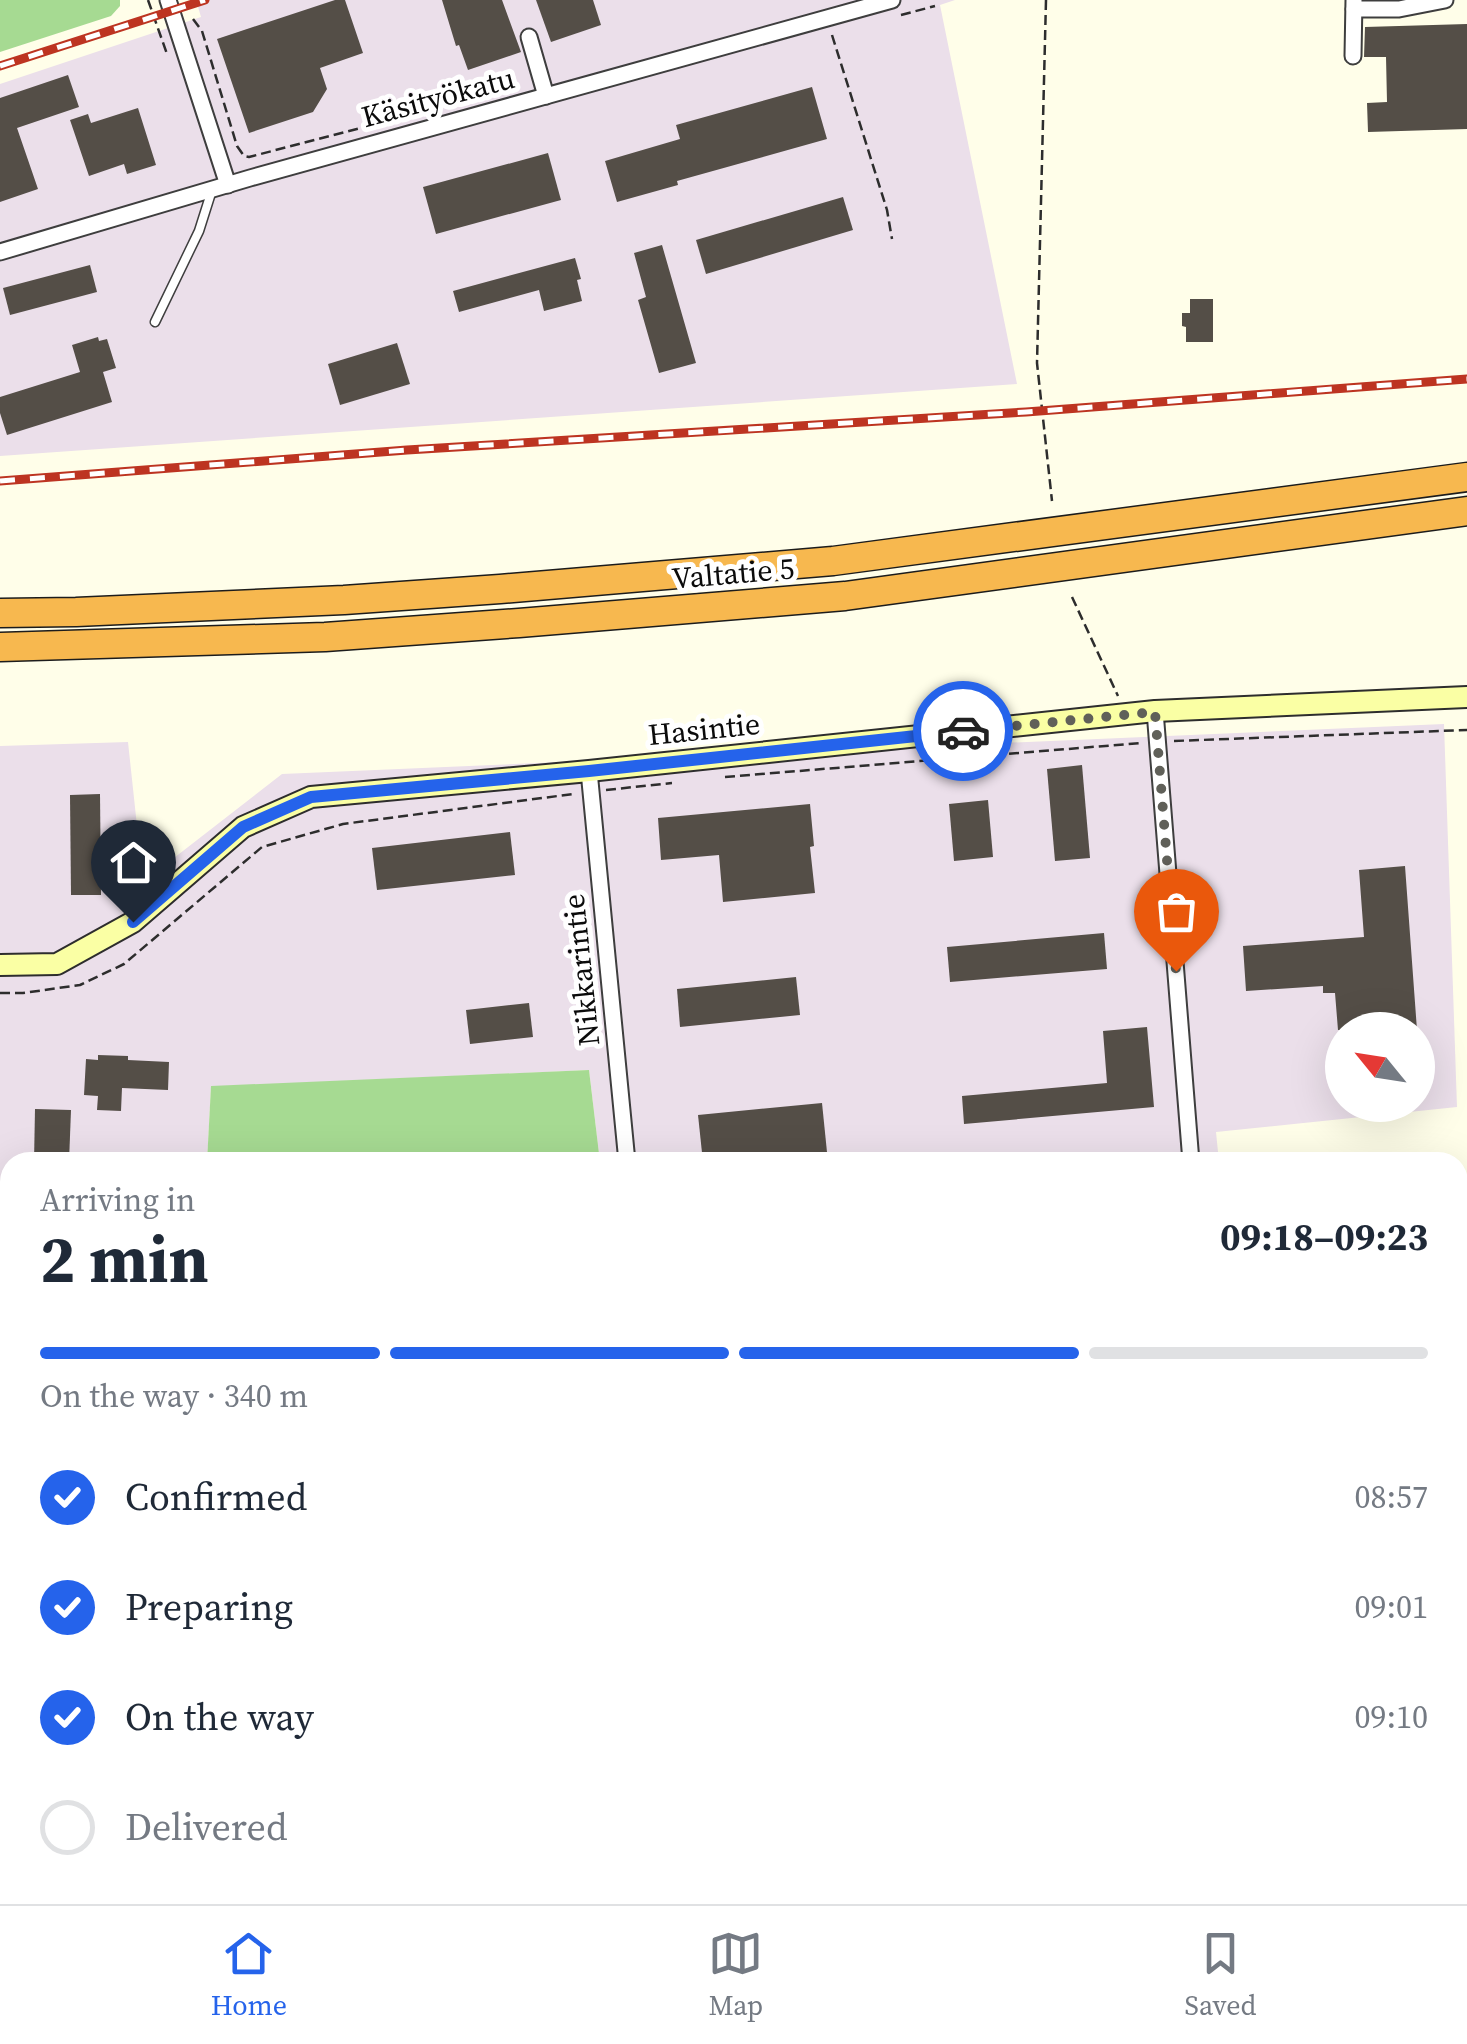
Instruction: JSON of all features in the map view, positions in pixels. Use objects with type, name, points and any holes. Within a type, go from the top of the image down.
[{"type":"highway","name":"Valtatie 5","points":[[0,613],[344,600],[833,560],[1467,477]]},
{"type":"highway","name":"Valtatie 5","points":[[0,648],[325,636],[845,596],[1467,511]]},
{"type":"street","points":[[168,0],[220,187]]},
{"type":"street","name":"Käsityökatu","points":[[0,252],[892,0]]},
{"type":"street","points":[[1353,56],[1354,5],[1399,9],[1445,0]]},
{"type":"street","points":[[529,38],[546,96]]},
{"type":"street","name":"Hasintie","points":[[0,965],[57,964],[133,922],[243,827],[311,797],[590,782],[1126,714],[1467,697]]},
{"type":"street","points":[[1155,712],[1190,1152]]},
{"type":"street","name":"Nikkarintie","points":[[590,782],[627,1152]]},
{"type":"lane","points":[[154,322],[220,187]]},
{"type":"path","points":[[1046,0],[1037,363],[1052,501]]},
{"type":"path","points":[[190,15],[202,31],[237,146],[244,156],[400,118]]},
{"type":"path","points":[[827,18],[887,210],[892,239]]},
{"type":"path","points":[[1072,597],[1126,714]]},
{"type":"path","points":[[714,778],[1157,742],[1467,730]]},
{"type":"path","points":[[0,993],[80,985],[124,964],[262,847],[342,824],[590,782],[678,782]]},
{"type":"shaded area","points":[[196,0],[955,0],[940,5],[1017,384],[0,456],[0,84],[201,17]]},
{"type":"shaded area","points":[[1444,724],[1457,1107],[1435,1109],[1435,1012],[1325,1012],[1325,1121],[1216,1132],[1218,1152],[599,1152],[589,1070],[211,1087],[208,1152],[0,1152],[0,746],[128,742],[143,882],[282,774]]},
{"type":"green space","points":[[0,0],[120,0],[120,6],[111,16],[0,52]]},
{"type":"green space","points":[[589,1070],[599,1152],[208,1152],[211,1086]]},
{"type":"building","points":[[345,0],[363,53],[320,68],[327,89],[313,112],[249,133],[217,39]]},
{"type":"building","points":[[442,0],[502,0],[521,52],[468,70]]},
{"type":"building","points":[[536,0],[593,0],[601,25],[551,42]]},
{"type":"building","points":[[1467,24],[1467,129],[1368,132],[1367,103],[1387,102],[1386,57],[1364,57],[1365,27]]},
{"type":"building","points":[[68,75],[79,107],[17,128],[38,189],[0,202],[0,98]]},
{"type":"building","points":[[812,87],[827,139],[617,202],[605,161],[680,139],[676,125]]},
{"type":"building","points":[[138,108],[156,165],[127,174],[124,164],[89,176],[70,120],[88,114],[91,123]]},
{"type":"building","points":[[548,153],[561,200],[436,234],[423,187]]},
{"type":"building","points":[[843,197],[853,230],[706,274],[696,240]]},
{"type":"building","points":[[662,245],[696,363],[659,373],[638,300],[646,297],[634,253]]},
{"type":"building","points":[[575,258],[582,301],[544,311],[539,290],[459,312],[453,291]]},
{"type":"building","points":[[90,265],[97,292],[10,315],[3,288]]},
{"type":"building","points":[[1190,299],[1213,299],[1213,342],[1186,342],[1182,313],[1190,313]]},
{"type":"building","points":[[98,337],[99,341],[107,339],[116,368],[103,372],[112,402],[7,435],[0,397],[80,372],[72,345]]},
{"type":"building","points":[[397,343],[410,384],[340,405],[328,364]]},
{"type":"building","points":[[1082,765],[1090,858],[1055,861],[1047,769]]},
{"type":"building","points":[[100,794],[101,895],[71,895],[70,795]]},
{"type":"building","points":[[988,800],[993,857],[954,861],[949,804]]},
{"type":"building","points":[[810,804],[815,893],[723,902],[719,855],[661,860],[658,818]]},
{"type":"building","points":[[510,832],[515,875],[377,890],[372,848]]},
{"type":"building","points":[[1405,866],[1416,1012],[1337,1012],[1335,993],[1323,993],[1323,986],[1246,991],[1243,946],[1364,937],[1359,870]]},
{"type":"building","points":[[1104,933],[1107,969],[950,982],[947,947]]},
{"type":"building","points":[[796,977],[800,1015],[680,1027],[677,989]]},
{"type":"building","points":[[529,1003],[533,1037],[470,1044],[466,1010]]},
{"type":"building","points":[[1147,1027],[1154,1107],[964,1124],[962,1096],[1107,1083],[1103,1031]]},
{"type":"building","points":[[98,1055],[169,1062],[168,1090],[122,1088],[121,1111],[97,1110],[98,1096],[84,1095],[86,1059],[98,1060]]},
{"type":"building","points":[[822,1103],[827,1152],[702,1152],[698,1115]]},
{"type":"building","points":[[35,1109],[71,1110],[69,1152],[34,1152]]},
{"type":"railway","points":[[0,66],[205,0]]},
{"type":"railway","points":[[0,481],[1467,379]]},
{"type":"way so far","points":[[963,731],[1155,712],[1176,971]]},
{"type":"route","points":[[133,922],[243,827],[311,797],[963,731]]}]
